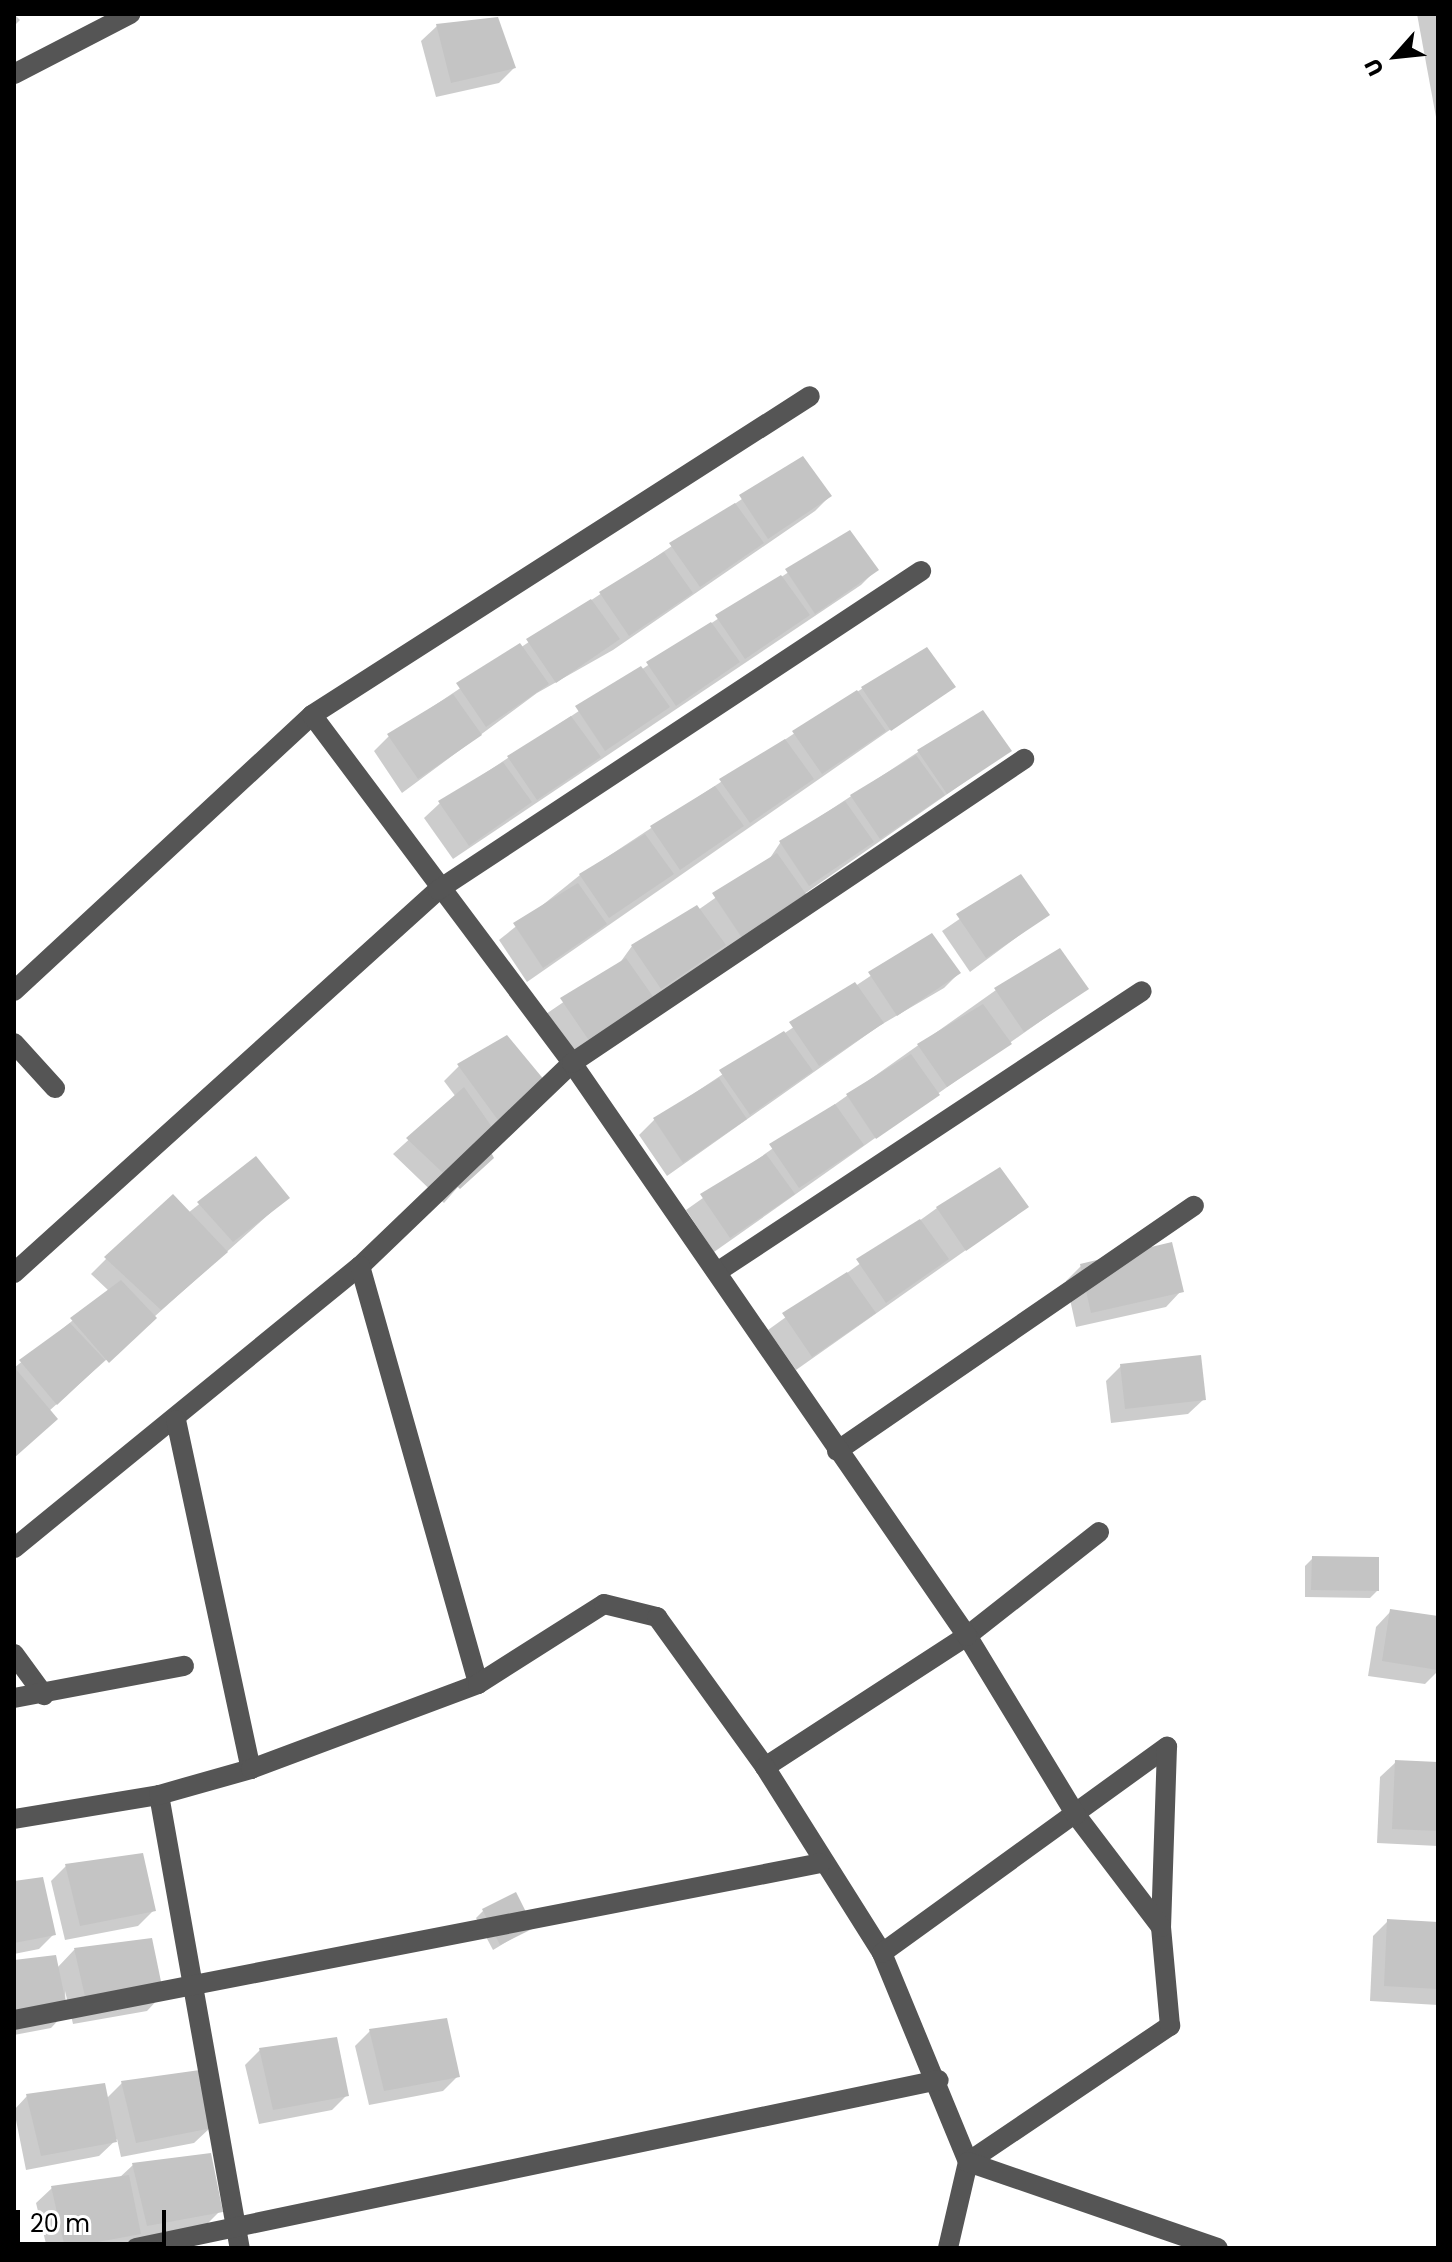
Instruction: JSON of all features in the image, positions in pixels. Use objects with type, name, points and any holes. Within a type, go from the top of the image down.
[{"type":"street","points":[[14,74],[130,14]]},
{"type":"street","points":[[14,991],[312,715],[810,396]]},
{"type":"street","points":[[14,1273],[438,890],[921,571]]},
{"type":"street","points":[[312,715],[438,890],[572,1063],[967,1636],[1076,1815],[1161,1927]]},
{"type":"street","points":[[14,1548],[176,1420],[360,1266],[572,1063],[1024,759]]},
{"type":"street","points":[[717,1272],[1142,991]]},
{"type":"street","points":[[14,1043],[55,1088]]},
{"type":"street","points":[[837,1451],[1194,1206]]},
{"type":"street","points":[[360,1266],[478,1684]]},
{"type":"street","points":[[176,1420],[251,1769]]},
{"type":"street","points":[[765,1767],[967,1636],[1099,1532]]},
{"type":"street","points":[[14,1819],[159,1795],[251,1769],[478,1684],[604,1604],[657,1617],[765,1767],[821,1863],[882,1953],[939,2080],[968,2162],[948,2248]]},
{"type":"street","points":[[14,1654],[44,1695]]},
{"type":"street","points":[[14,1698],[44,1695],[184,1666]]},
{"type":"street","points":[[882,1953],[1167,1747],[1161,1927],[1170,2026],[968,2162]]},
{"type":"street","points":[[159,1795],[239,2240]]},
{"type":"street","points":[[14,2020],[821,1863]]},
{"type":"street","points":[[136,2248],[239,2240],[939,2080]]},
{"type":"street","points":[[968,2162],[1218,2248]]},
{"type":"building","points":[[498,17],[516,68],[451,83],[436,24]]},
{"type":"building","points":[[803,456],[832,496],[768,539],[739,495]]},
{"type":"building","points":[[735,503],[764,543],[700,587],[669,543]]},
{"type":"building","points":[[850,530],[879,570],[815,614],[785,569]]},
{"type":"building","points":[[664,552],[693,593],[629,636],[599,592]]},
{"type":"building","points":[[781,575],[810,615],[745,659],[715,615]]},
{"type":"building","points":[[591,599],[620,639],[556,683],[526,639]]},
{"type":"building","points":[[711,622],[740,662],[676,706],[646,662]]},
{"type":"building","points":[[520,643],[549,684],[486,727],[456,683]]},
{"type":"building","points":[[927,647],[956,687],[891,731],[861,687]]},
{"type":"building","points":[[641,666],[670,707],[605,751],[575,706]]},
{"type":"building","points":[[857,690],[886,731],[822,774],[792,731]]},
{"type":"building","points":[[453,694],[482,735],[418,779],[387,734]]},
{"type":"building","points":[[983,710],[1012,751],[947,794],[917,750]]},
{"type":"building","points":[[571,716],[601,757],[537,800],[507,756]]},
{"type":"building","points":[[785,739],[814,779],[750,823],[719,779]]},
{"type":"building","points":[[916,755],[945,795],[880,839],[850,795]]},
{"type":"building","points":[[503,762],[532,802],[469,846],[438,801]]},
{"type":"building","points":[[715,786],[744,826],[680,870],[650,826]]},
{"type":"building","points":[[845,801],[874,842],[809,886],[779,841]]},
{"type":"building","points":[[645,834],[674,874],[609,918],[579,874]]},
{"type":"building","points":[[777,853],[806,894],[742,938],[712,893]]},
{"type":"building","points":[[1021,874],[1050,915],[986,958],[956,914]]},
{"type":"building","points":[[578,883],[607,924],[543,968],[513,923]]},
{"type":"building","points":[[697,905],[726,945],[661,989],[631,945]]},
{"type":"building","points":[[932,933],[961,973],[897,1016],[868,972]]},
{"type":"building","points":[[1060,948],[1089,989],[1024,1032],[994,988]]},
{"type":"building","points":[[626,958],[654,998],[590,1042],[560,998]]},
{"type":"building","points":[[855,982],[884,1023],[819,1066],[789,1022]]},
{"type":"building","points":[[983,1004],[1012,1044],[947,1087],[917,1044]]},
{"type":"building","points":[[784,1031],[813,1071],[750,1115],[719,1070]]},
{"type":"building","points":[[507,1035],[550,1087],[503,1127],[457,1064]]},
{"type":"building","points":[[911,1054],[940,1095],[876,1139],[846,1094]]},
{"type":"building","points":[[719,1078],[747,1119],[683,1163],[653,1118]]},
{"type":"building","points":[[464,1087],[494,1130],[485,1141],[494,1158],[460,1189],[406,1138]]},
{"type":"building","points":[[835,1104],[864,1145],[799,1188],[769,1144]]},
{"type":"building","points":[[766,1154],[795,1194],[730,1238],[700,1194]]},
{"type":"building","points":[[256,1156],[290,1198],[233,1242],[197,1202]]},
{"type":"building","points":[[1000,1167],[1029,1207],[966,1251],[936,1207]]},
{"type":"building","points":[[173,1194],[228,1252],[161,1310],[104,1257]]},
{"type":"building","points":[[920,1219],[949,1259],[886,1303],[856,1259]]},
{"type":"building","points":[[1172,1242],[1184,1292],[1091,1313],[1080,1264]]},
{"type":"building","points":[[847,1272],[876,1313],[812,1357],[782,1313]]},
{"type":"building","points":[[121,1280],[157,1318],[109,1363],[70,1318]]},
{"type":"building","points":[[70,1323],[105,1360],[57,1405],[19,1360]]},
{"type":"building","points":[[1201,1355],[1206,1400],[1125,1409],[1120,1364]]},
{"type":"building","points":[[14,1367],[58,1419],[14,1458]]},
{"type":"building","points":[[1312,1556],[1379,1557],[1379,1591],[1311,1590]]},
{"type":"building","points":[[1390,1609],[1438,1616],[1438,1670],[1382,1661]]},
{"type":"building","points":[[1395,1760],[1438,1762],[1438,1831],[1392,1829]]},
{"type":"building","points":[[143,1853],[156,1911],[80,1926],[65,1864]]},
{"type":"building","points":[[43,1877],[56,1935],[14,1943],[14,1881]]},
{"type":"building","points":[[516,1892],[534,1928],[500,1945],[482,1909]]},
{"type":"building","points":[[1387,1919],[1438,1922],[1438,1989],[1384,1986]]},
{"type":"building","points":[[152,1938],[164,1996],[88,2010],[74,1948]]},
{"type":"building","points":[[56,1955],[68,2013],[14,2023],[14,1960]]},
{"type":"building","points":[[447,2018],[460,2077],[384,2091],[369,2029]]},
{"type":"building","points":[[337,2037],[349,2096],[273,2110],[259,2048]]},
{"type":"building","points":[[200,2070],[212,2128],[136,2143],[121,2081]]},
{"type":"building","points":[[105,2083],[117,2142],[41,2156],[26,2094]]},
{"type":"building","points":[[211,2153],[223,2212],[147,2226],[132,2163]]},
{"type":"building","points":[[129,2175],[141,2234],[65,2248],[51,2186]]}]
